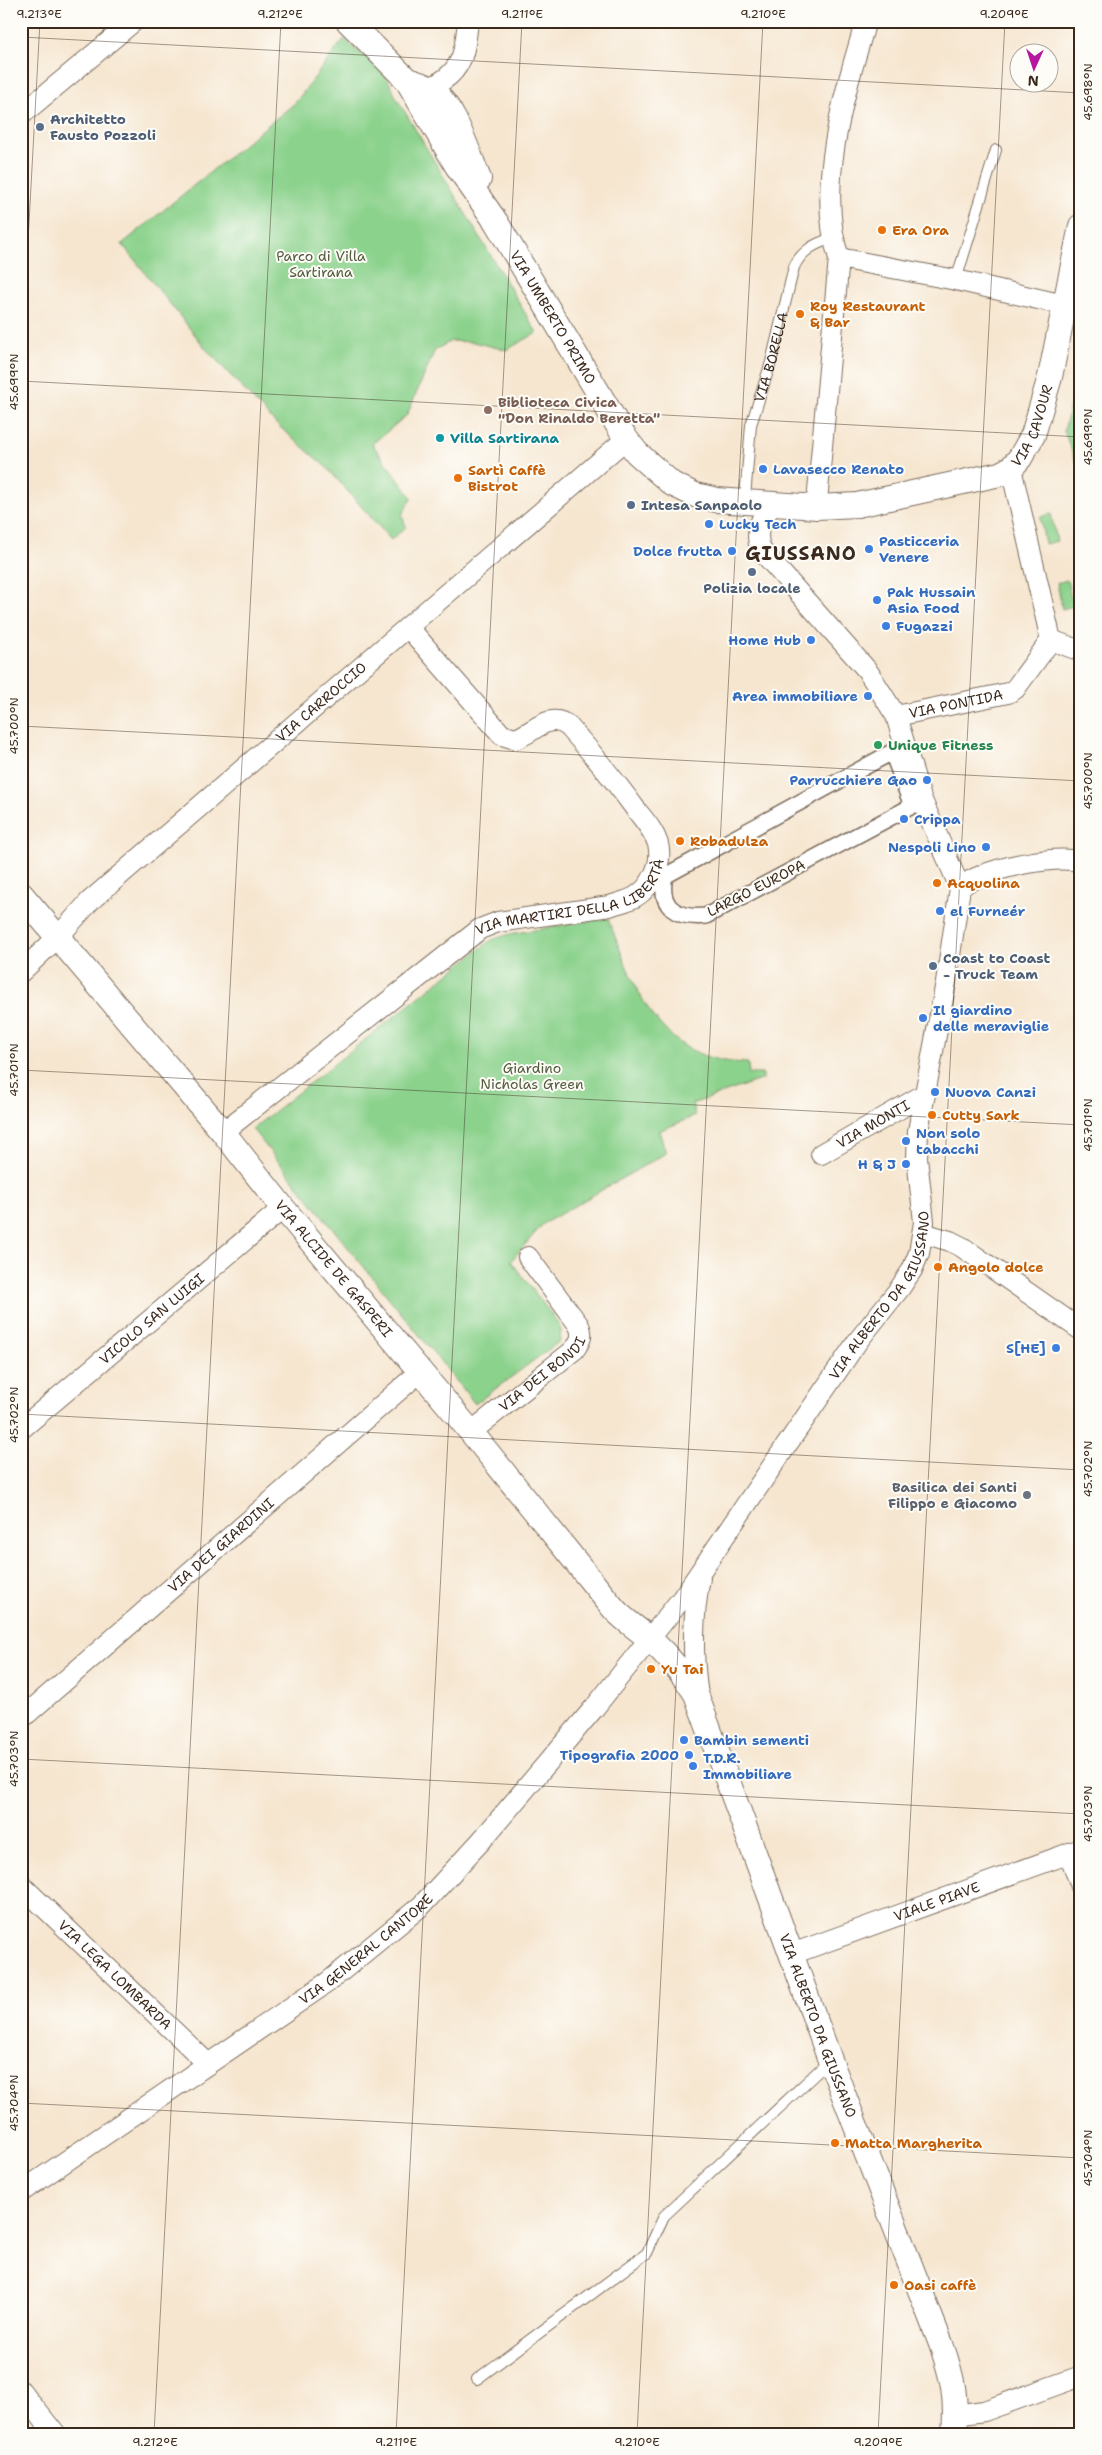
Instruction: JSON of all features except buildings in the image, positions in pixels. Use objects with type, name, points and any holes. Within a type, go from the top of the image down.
[{"type":"street","points":[[21,114],[134,21]]},
{"type":"street","points":[[348,21],[420,95],[448,76],[459,65],[465,52],[468,21]]},
{"type":"street","points":[[817,502],[839,258],[832,238],[829,205],[834,156],[845,93],[866,21]]},
{"type":"street","name":"VIA UMBERTO PRIMO","points":[[420,95],[440,98],[448,111],[462,139],[496,222]]},
{"type":"street","name":"VIA UMBERTO PRIMO","points":[[420,95],[457,166],[496,222],[626,438],[637,453],[664,475]]},
{"type":"street","name":"VIA CAVOUR","points":[[664,475],[670,476],[696,491],[776,504],[817,507],[857,505],[987,477],[1011,468],[1027,447],[1033,435],[1050,377],[1081,226]]},
{"type":"street","points":[[839,258],[956,280],[1064,305]]},
{"type":"street","name":"VIA CARROCCIO","points":[[21,972],[58,937],[90,901],[626,438]]},
{"type":"street","points":[[1011,468],[1050,640],[1081,650]]},
{"type":"street","points":[[743,499],[749,510],[757,540],[766,557],[867,670],[896,716],[921,798],[960,888],[973,877],[1046,859],[1060,858],[1081,862]]},
{"type":"street","name":"VIA CAVOUR","points":[[743,499],[841,502],[857,505]]},
{"type":"street","points":[[757,540],[764,515],[776,504]]},
{"type":"street","name":"VIA MARTIRI DELLA LIBERTÀ","points":[[223,1132],[480,930],[498,922],[610,906],[635,897],[646,889],[653,879],[660,855],[658,843],[652,831],[624,792],[562,721],[546,722],[515,740],[502,735],[408,627]]},
{"type":"street","name":"VIA PONTIDA","points":[[896,716],[1008,693],[1015,689],[1050,640]]},
{"type":"street","name":"LARGO EUROPA","points":[[892,752],[912,806],[706,916],[685,917],[676,913],[664,897],[663,886],[665,876],[892,752]]},
{"type":"street","name":"VIA ALBERTO DA GIUSSANO","points":[[954,2424],[952,2378],[941,2344],[830,2060],[699,1703],[682,1672],[649,1638],[675,1608],[857,1342],[912,1270],[923,1233],[924,1222],[916,1158],[918,1131],[946,982],[960,888]]},
{"type":"street","name":"VIA ALCIDE DE GASPERI","points":[[21,894],[223,1132],[283,1208],[421,1371],[614,1608],[626,1622],[649,1638]]},
{"type":"street","name":"VIA MONTI","points":[[821,1154],[925,1094]]},
{"type":"street","name":"VICOLO SAN LUIGI","points":[[21,1429],[283,1208]]},
{"type":"street","points":[[923,1233],[950,1240],[962,1247],[1081,1330]]},
{"type":"street","name":"VIA DEI BONDI","points":[[471,1432],[574,1350],[581,1340],[581,1330],[578,1324],[528,1257]]},
{"type":"street","name":"VIA DEI GIARDINI","points":[[21,1719],[421,1371]]},
{"type":"street","name":"VIA ALBERTO DA GIUSSANO","points":[[699,1703],[692,1643],[696,1599],[702,1570]]},
{"type":"street","name":"VIA GENERAL CANTORE","points":[[21,2192],[328,1982],[370,1949],[438,1890],[595,1707],[649,1638]]},
{"type":"street","points":[[1075,1851],[1081,1886]]},
{"type":"street","name":"VIALE PIAVE","points":[[792,1954],[1075,1851]]},
{"type":"street","name":"VIA LEGA LOMBARDA","points":[[21,1885],[208,2064]]},
{"type":"street","points":[[954,2424],[984,2411],[1081,2376]]},
{"type":"street","points":[[21,2391],[55,2434]]},
{"type":"lane","points":[[956,280],[996,150]]},
{"type":"lane","name":"VIA BORELLA","points":[[743,499],[751,425],[770,362],[794,267],[799,256],[808,249],[832,238]]},
{"type":"lane","points":[[477,2380],[647,2253],[664,2216],[830,2060]]},
{"type":"green space","name":"Parco di Villa Sartirana","points":[[344,39],[386,75],[396,97],[537,333],[506,350],[473,342],[451,341],[435,350],[407,415],[372,444],[412,498],[402,515],[406,527],[391,540],[326,467],[274,422],[207,350],[122,244],[295,103]]},
{"type":"green space","points":[[1081,360],[1081,465],[1076,462],[1064,431]]},
{"type":"green space","points":[[1051,514],[1057,541],[1045,544],[1040,517]]},
{"type":"green space","points":[[1067,580],[1073,606],[1062,609],[1057,583]]},
{"type":"green space","name":"Giardino Nicholas Green","points":[[608,918],[640,995],[654,1017],[671,1035],[692,1050],[717,1059],[748,1063],[749,1074],[763,1074],[763,1079],[692,1104],[695,1116],[659,1131],[666,1153],[543,1224],[511,1261],[558,1323],[561,1330],[560,1341],[475,1404],[252,1129],[491,940],[510,934]]},
{"type":"place","name":"Architetto Fausto Pozzoli","points":[[40,127]]},
{"type":"place","name":"Era Ora","points":[[882,230]]},
{"type":"place","name":"Roy Restaurant & Bar","points":[[800,314]]},
{"type":"place","name":"Biblioteca Civica \"Don Rinaldo Beretta\"","points":[[488,410]]},
{"type":"place","name":"Villa Sartirana","points":[[440,438]]},
{"type":"place","name":"Lavasecco Renato","points":[[763,469]]},
{"type":"place","name":"Sartì Caffè Bistrot","points":[[458,478]]},
{"type":"place","name":"Intesa Sanpaolo","points":[[631,505]]},
{"type":"place","name":"Lucky Tech","points":[[709,524]]},
{"type":"place","name":"Pasticceria Venere","points":[[869,549]]},
{"type":"place","name":"Dolce frutta","points":[[732,551]]},
{"type":"place","name":"Polizia locale","points":[[752,572]]},
{"type":"place","name":"Pak Hussain Asia Food","points":[[877,600]]},
{"type":"place","name":"Fugazzi","points":[[886,626]]},
{"type":"place","name":"Home Hub","points":[[811,640]]},
{"type":"place","name":"Area immobiliare","points":[[868,696]]},
{"type":"place","name":"Unique Fitness","points":[[878,745]]},
{"type":"place","name":"Parrucchiere Gao","points":[[927,780]]},
{"type":"place","name":"Crippa","points":[[904,819]]},
{"type":"place","name":"Robadulza","points":[[680,841]]},
{"type":"place","name":"Nespoli Lino","points":[[986,847]]},
{"type":"place","name":"Acquolina","points":[[937,883]]},
{"type":"place","name":"el Furneér","points":[[940,911]]},
{"type":"place","name":"Coast to Coast - Truck Team","points":[[933,966]]},
{"type":"place","name":"Il giardino delle meraviglie","points":[[923,1018]]},
{"type":"place","name":"Nuova Canzi","points":[[935,1092]]},
{"type":"place","name":"Cutty Sark","points":[[932,1115]]},
{"type":"place","name":"Non solo tabacchi","points":[[906,1141]]},
{"type":"place","name":"H & J","points":[[906,1164]]},
{"type":"place","name":"Angolo dolce","points":[[938,1267]]},
{"type":"place","name":"S[HE]","points":[[1056,1348]]},
{"type":"place","name":"Basilica dei Santi Filippo e Giacomo","points":[[1027,1495]]},
{"type":"place","name":"Yu Tai","points":[[651,1669]]},
{"type":"place","name":"Bambin sementi","points":[[684,1740]]},
{"type":"place","name":"Tipografia 2000","points":[[689,1755]]},
{"type":"place","name":"T.D.R. Immobiliare","points":[[693,1766]]},
{"type":"place","name":"Matta Margherita","points":[[835,2143]]},
{"type":"place","name":"Oasi caffè","points":[[894,2285]]},
{"type":"district","name":"GIUSSANO","points":[[801,553]]}]
